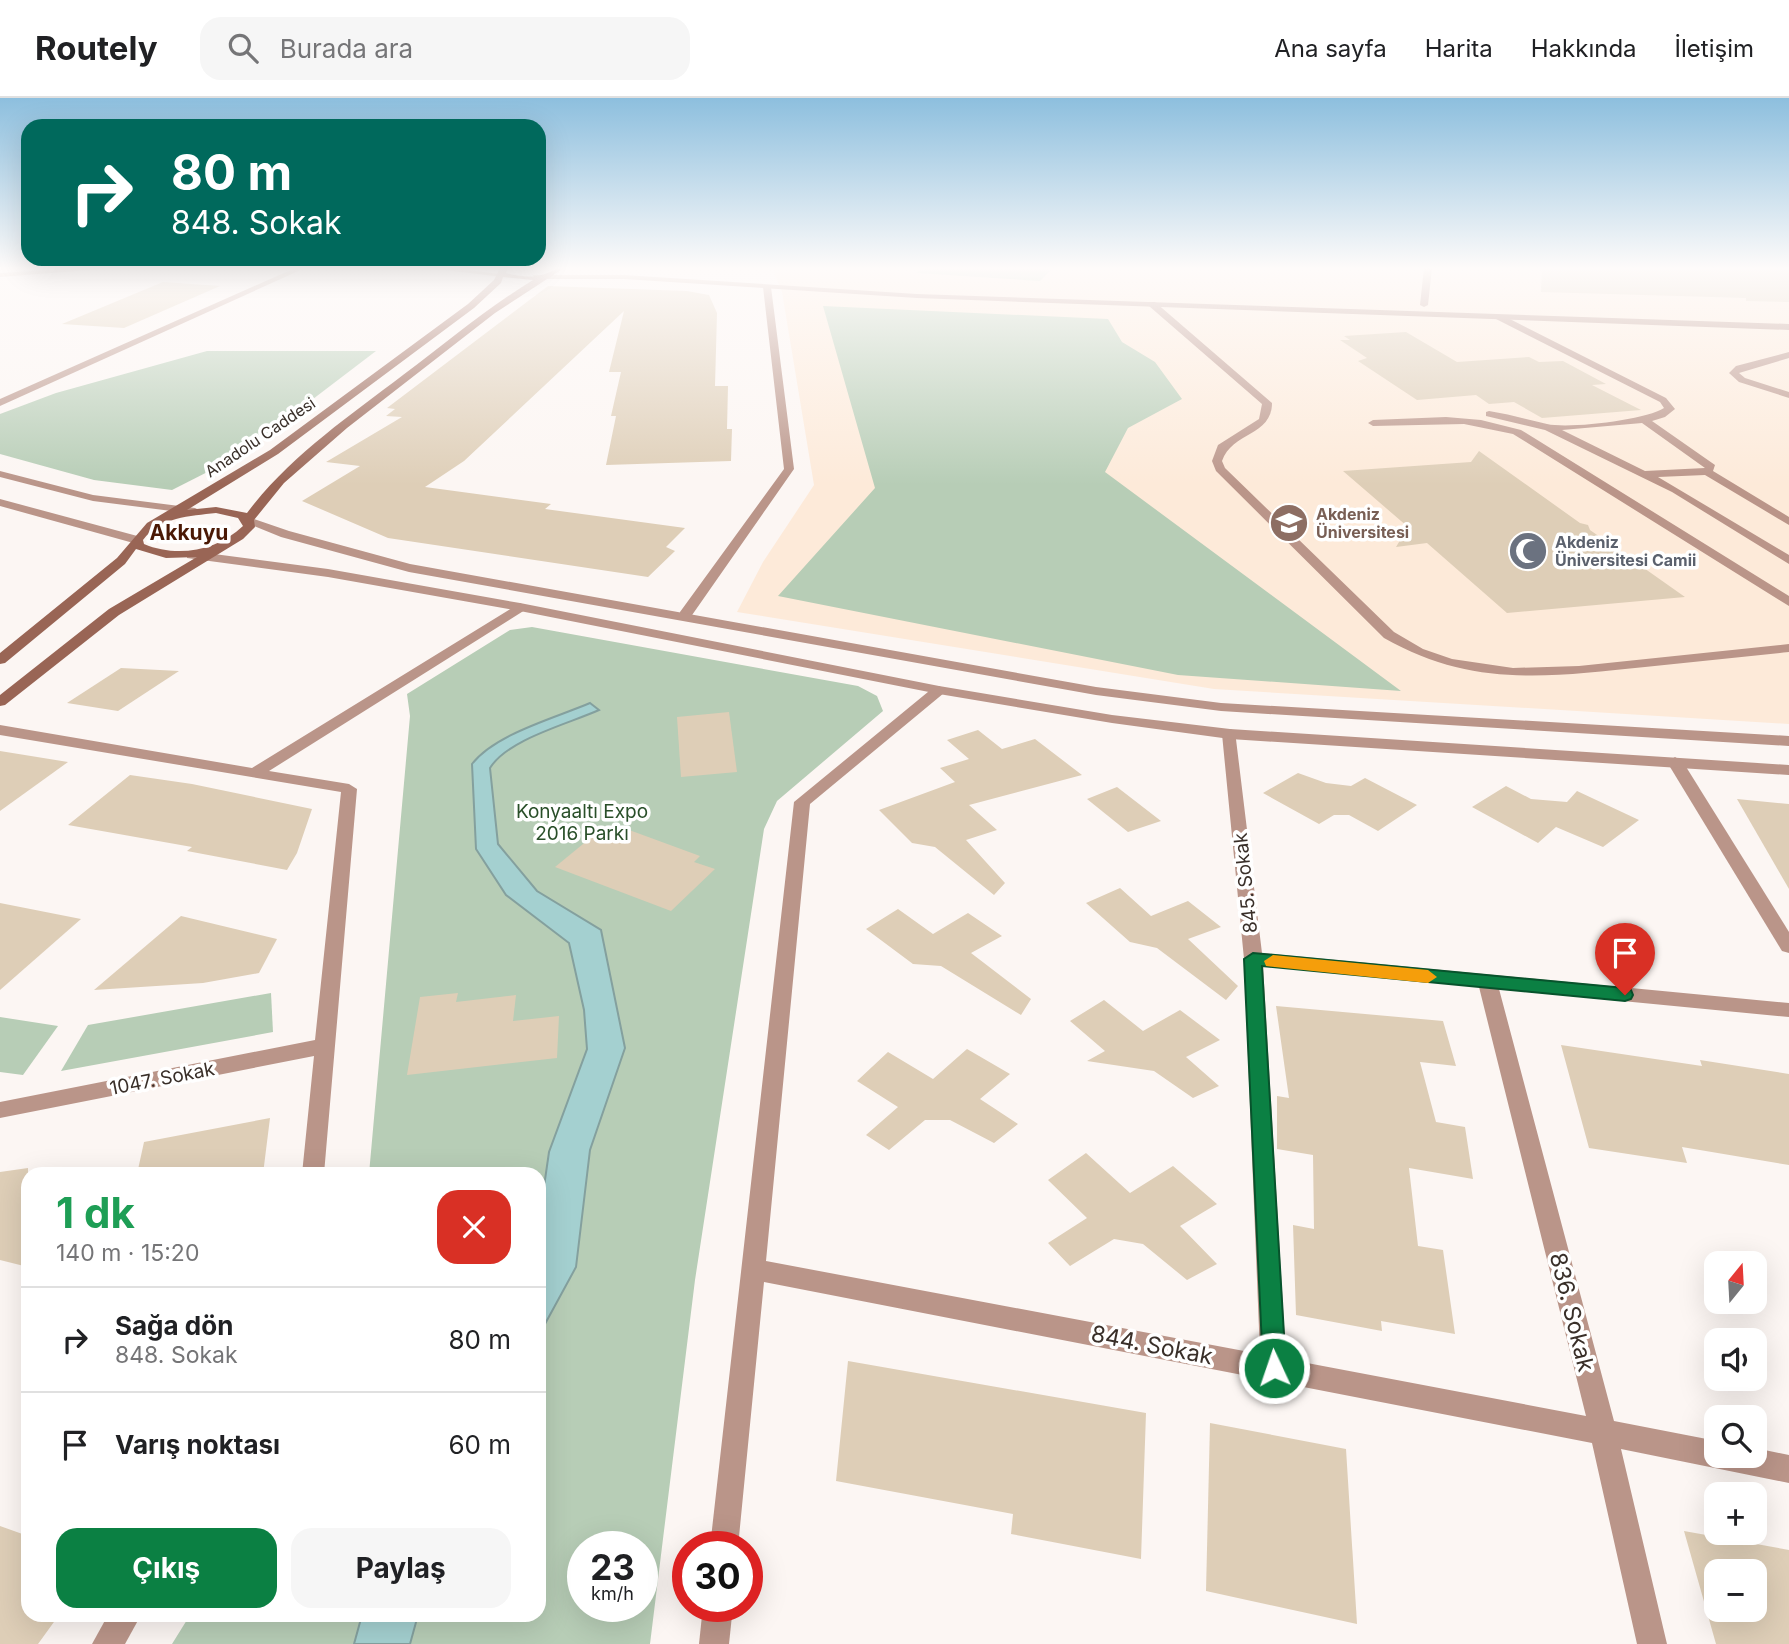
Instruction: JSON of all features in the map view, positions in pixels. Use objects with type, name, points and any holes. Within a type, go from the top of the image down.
[{"type":"main road","name":"Anadolu Caddesi","points":[[137,540],[141,533],[274,453],[425,340]]},
{"type":"main road","name":"Anadolu Caddesi","points":[[231,541],[243,534],[248,527],[248,520],[259,505],[328,438],[454,340]]},
{"type":"main road","points":[[164,519],[199,511],[231,512],[248,520]]},
{"type":"main road","points":[[137,540],[139,546],[147,551],[177,554],[215,548],[231,541]]},
{"type":"main road","points":[[0,660],[121,561],[137,540]]},
{"type":"main road","points":[[0,702],[114,612],[231,541]]},
{"type":"street","points":[[0,403],[140,340]]},
{"type":"street","points":[[685,615],[789,469],[773,340]]},
{"type":"street","points":[[1194,340],[1267,403],[1268,415],[1263,421],[1222,447],[1217,461],[1220,469],[1389,635],[1404,645],[1463,667],[1517,673],[1789,648]]},
{"type":"street","points":[[1545,340],[1670,406],[1669,412],[1664,415],[1644,420],[1549,428]]},
{"type":"street","points":[[1789,355],[1739,368],[1734,373],[1741,380],[1789,395]]},
{"type":"street","points":[[1459,419],[1466,415],[1488,414],[1520,419],[1549,428],[1676,489],[1789,560]]},
{"type":"street","points":[[1373,424],[1438,418],[1459,419],[1517,432],[1789,602]]},
{"type":"street","points":[[1644,420],[1712,467],[1706,472]]},
{"type":"street","points":[[1640,474],[1706,472],[1789,522]]},
{"type":"street","points":[[0,474],[93,498],[199,511]]},
{"type":"street","points":[[3,505],[137,540]]},
{"type":"street","points":[[248,520],[285,534],[409,568],[685,615],[1096,691],[1221,707],[1789,741]]},
{"type":"street","points":[[177,554],[327,573],[520,607],[939,690],[1112,719],[1230,734],[1789,770]]},
{"type":"street","points":[[255,773],[520,607]]},
{"type":"street","points":[[726,1531],[802,802],[939,690]]},
{"type":"street","points":[[0,730],[349,789],[314,1167]]},
{"type":"street","name":"845. Sokak","points":[[1230,734],[1253,959],[1274,1368]]},
{"type":"street","points":[[1675,762],[1789,947]]},
{"type":"street","points":[[1253,959],[1789,1010]]},
{"type":"street","name":"836. Sokak","points":[[1487,982],[1603,1431],[1652,1644]]},
{"type":"street","name":"1047. Sokak","points":[[0,1111],[325,1046]]},
{"type":"street","name":"844. Sokak","points":[[753,1269],[1704,1451]]},
{"type":"street","points":[[1767,1464],[1789,1469]]},
{"type":"street","points":[[107,1644],[121,1622]]},
{"type":"street","points":[[714,1644],[716,1622]]},
{"type":"shaded area","name":"Akdeniz Üniversitesi","points":[[790,340],[1789,340],[1789,724],[1214,689],[737,612],[763,562],[814,485]]},
{"type":"green space","points":[[833,340],[1121,340],[1155,362],[1182,399],[1128,428],[1105,472],[1401,691],[1178,675],[778,596],[875,488]]},
{"type":"green space","points":[[207,351],[376,351],[237,457],[172,490],[94,480],[0,454],[0,414],[56,393]]},
{"type":"green space","name":"Konyaaltı Expo 2016 Parkı","points":[[532,627],[858,686],[877,696],[883,711],[777,801],[764,829],[695,1280],[658,1579],[658,1531],[567,1531],[567,1622],[653,1622],[650,1644],[172,1644],[186,1622],[546,1622],[546,1167],[370,1167],[410,716],[407,694],[510,630]]},
{"type":"green space","points":[[271,993],[273,1032],[61,1071],[88,1025]]},
{"type":"green space","points":[[0,1017],[58,1026],[23,1075],[0,1072]]},
{"type":"water","points":[[590,703],[599,710],[524,741],[510,749],[490,768],[498,844],[537,891],[601,930],[625,1048],[590,1150],[576,1267],[546,1322],[546,1173],[549,1152],[587,1049],[584,1010],[569,943],[506,895],[476,849],[472,764],[495,744]]},
{"type":"water","points":[[360,1622],[416,1622],[410,1644],[354,1644]]},
{"type":"building","points":[[477,340],[593,340],[464,461],[425,487],[551,504],[545,509],[685,528],[666,547],[675,551],[648,577],[388,538],[302,501],[360,466],[326,462],[402,417],[386,416],[395,409],[387,408]]},
{"type":"building","points":[[617,340],[716,340],[715,386],[728,386],[727,429],[732,429],[731,461],[606,465],[616,416],[611,416],[621,372],[609,372]]},
{"type":"building","points":[[1340,340],[1420,340],[1457,362],[1529,357],[1539,362],[1563,361],[1606,384],[1592,385],[1641,410],[1542,418],[1514,402],[1489,404],[1476,395],[1417,400],[1358,361],[1367,358]]},
{"type":"building","name":"Akdeniz Üniversitesi Camii","points":[[1479,451],[1580,523],[1588,525],[1590,530],[1685,597],[1507,613],[1427,543],[1396,547],[1408,527],[1343,471],[1471,462]]},
{"type":"building","points":[[121,668],[179,671],[118,711],[67,703]]},
{"type":"building","points":[[729,712],[737,772],[681,777],[677,717]]},
{"type":"building","points":[[978,730],[1002,749],[1035,739],[1082,775],[969,805],[997,830],[966,840],[1005,883],[994,895],[935,847],[912,843],[879,810],[955,782],[940,768],[969,759],[947,740]]},
{"type":"building","points":[[0,751],[68,762],[0,811]]},
{"type":"building","points":[[1298,773],[1326,783],[1351,786],[1365,778],[1417,805],[1378,831],[1349,815],[1334,815],[1319,824],[1263,793]]},
{"type":"building","points":[[130,775],[192,784],[312,809],[297,853],[287,870],[187,851],[192,847],[68,825]]},
{"type":"building","points":[[1506,786],[1531,799],[1567,802],[1577,791],[1639,820],[1603,847],[1556,827],[1538,843],[1472,807]]},
{"type":"building","points":[[1117,787],[1161,821],[1128,832],[1087,799]]},
{"type":"building","points":[[1737,799],[1789,804],[1789,889]]},
{"type":"building","points":[[621,827],[700,856],[694,862],[715,869],[671,911],[555,867],[594,835],[607,840]]},
{"type":"building","points":[[1120,888],[1151,916],[1188,901],[1221,927],[1188,939],[1238,986],[1226,1000],[1157,948],[1130,942],[1086,903]]},
{"type":"building","points":[[0,903],[81,919],[0,990]]},
{"type":"building","points":[[898,909],[933,934],[968,913],[1002,936],[971,953],[1031,999],[1021,1015],[941,966],[913,964],[866,929]]},
{"type":"building","points":[[181,916],[277,939],[259,973],[203,983],[94,990]]},
{"type":"building","points":[[458,993],[456,1002],[516,995],[513,1021],[559,1016],[557,1058],[407,1075],[420,997]]},
{"type":"building","points":[[1104,1000],[1143,1031],[1180,1010],[1220,1040],[1186,1057],[1219,1086],[1193,1098],[1154,1071],[1087,1061],[1105,1051],[1070,1021]]},
{"type":"building","points":[[1276,1006],[1443,1021],[1456,1066],[1420,1062],[1436,1122],[1465,1127],[1473,1179],[1409,1168],[1418,1246],[1443,1250],[1455,1334],[1381,1321],[1382,1331],[1296,1315],[1293,1225],[1314,1229],[1313,1155],[1277,1149],[1277,1096],[1289,1098]]},
{"type":"building","points":[[1561,1045],[1702,1066],[1700,1060],[1789,1074],[1789,1165],[1682,1147],[1687,1163],[1589,1148]]},
{"type":"building","points":[[967,1049],[1010,1074],[980,1099],[1018,1124],[994,1143],[950,1120],[925,1120],[889,1150],[866,1135],[898,1107],[857,1081],[888,1052],[933,1079]]},
{"type":"building","points":[[270,1118],[264,1167],[139,1167],[144,1142]]},
{"type":"building","points":[[1086,1153],[1130,1193],[1173,1166],[1217,1204],[1180,1226],[1217,1264],[1187,1280],[1143,1244],[1114,1239],[1070,1266],[1048,1243],[1087,1218],[1048,1180]]},
{"type":"building","points":[[21,1169],[21,1265],[0,1260],[0,1172]]},
{"type":"building","points":[[848,1361],[1146,1413],[1141,1559],[1011,1534],[1013,1514],[836,1481]]},
{"type":"building","points":[[1210,1423],[1346,1449],[1357,1624],[1206,1591]]},
{"type":"building","points":[[0,1526],[21,1534],[21,1622],[54,1622],[38,1644],[0,1644]]},
{"type":"building","points":[[1684,1531],[1704,1535],[1704,1545],[1761,1545],[1789,1550],[1789,1644],[1716,1644],[1710,1622],[1767,1622],[1767,1559],[1704,1559],[1704,1602]]},
{"type":"slow traffic","points":[[1273,961],[1428,977]]},
{"type":"place","name":"Akdeniz Üniversitesi","points":[[1289,523]]},
{"type":"place","name":"Akdeniz Üniversitesi Camii","points":[[1528,551]]},
{"type":"district","name":"Akkuyu","points":[[189,533]]},
{"type":"route","points":[[1274,1368],[1253,959],[1625,995]]}]
